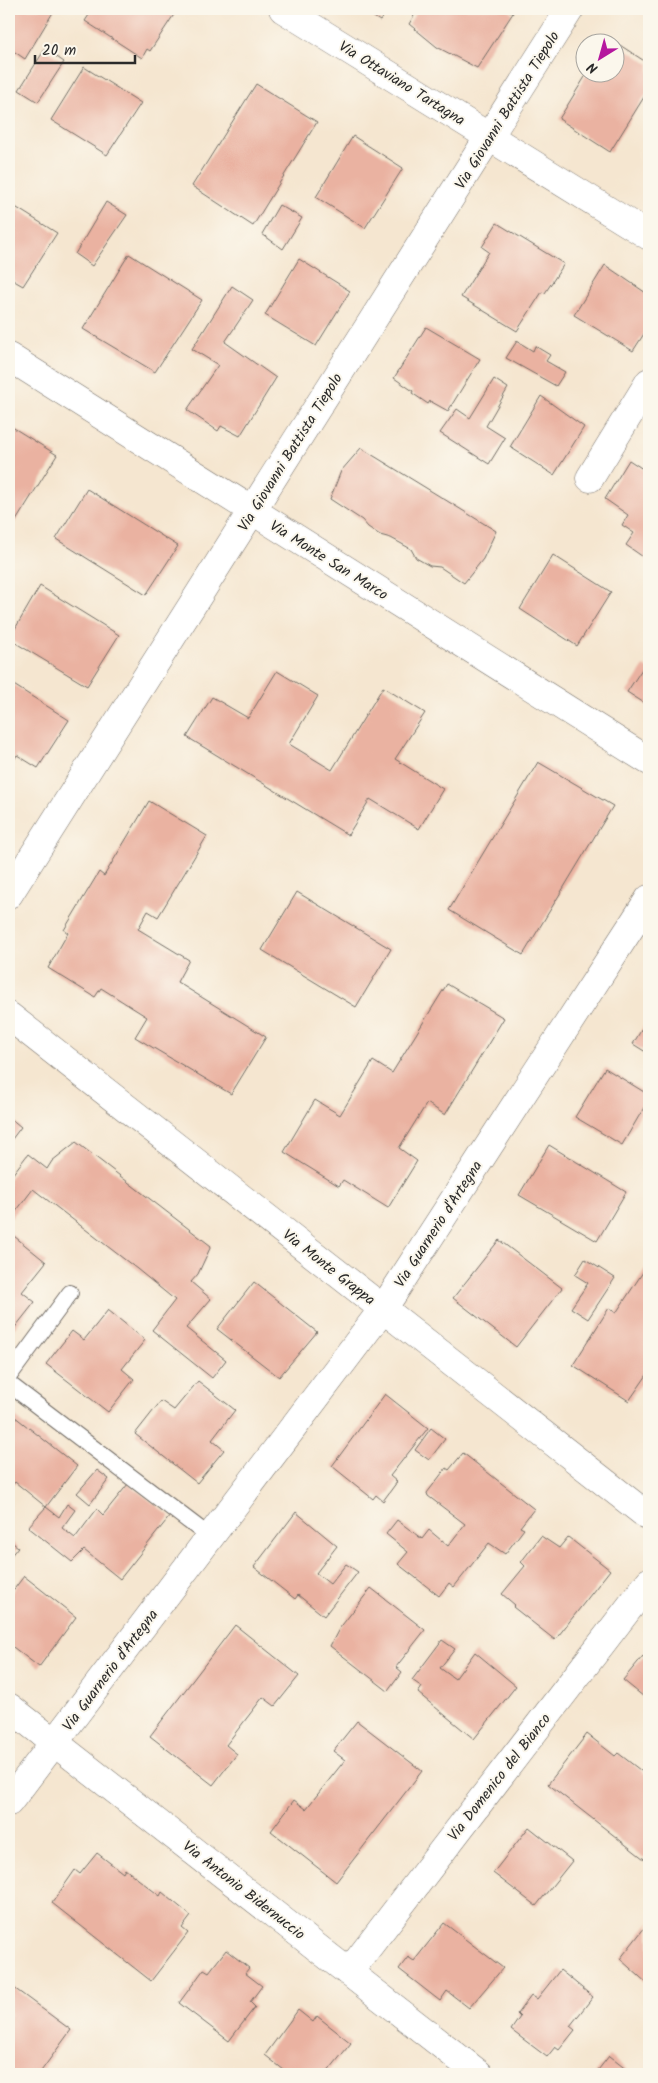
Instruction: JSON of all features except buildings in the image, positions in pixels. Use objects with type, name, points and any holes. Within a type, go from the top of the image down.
[{"type":"street","name":"Via Ottaviano Tartagna","points":[[283,9],[649,236]]},
{"type":"street","name":"Via Giovanni Battista Tiepolo","points":[[9,894],[570,9]]},
{"type":"street","name":"Via Monte San Marco","points":[[9,357],[649,761]]},
{"type":"street","points":[[590,478],[649,382]]},
{"type":"street","name":"Via Guarnerio d'Artegna","points":[[9,1802],[383,1309],[649,899]]},
{"type":"street","name":"Via Monte Grappa","points":[[9,1016],[649,1517]]},
{"type":"street","name":"Via Domenico del Bianco","points":[[349,1972],[649,1582]]},
{"type":"street","name":"Via Antonio Bidernuccio","points":[[9,1707],[479,2074]]},
{"type":"lane","points":[[9,1376],[70,1293]]},
{"type":"lane","points":[[9,1384],[210,1537]]}]
